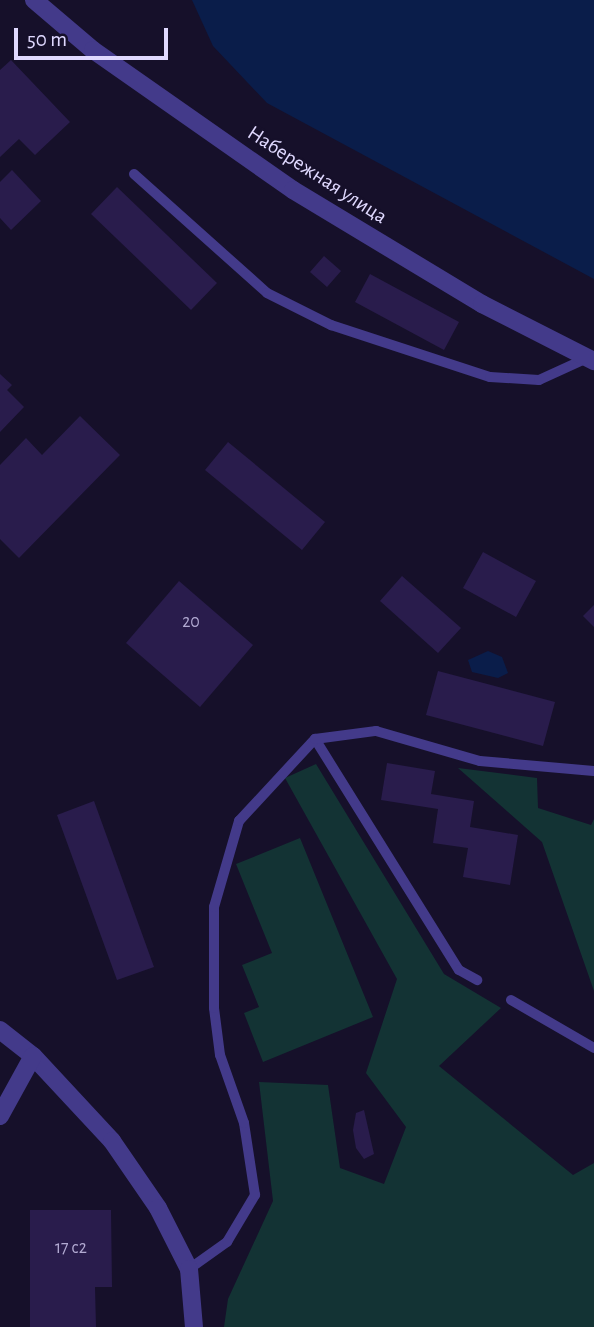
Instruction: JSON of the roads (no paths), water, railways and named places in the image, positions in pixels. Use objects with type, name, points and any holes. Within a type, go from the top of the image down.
[{"type":"street","name":"Набережная улица","points":[[34,0],[93,50],[293,190],[482,304],[590,360]]},
{"type":"street","points":[[0,1030],[33,1056],[112,1141],[158,1208],[189,1269],[194,1327]]},
{"type":"street","points":[[0,1116],[33,1056]]},
{"type":"lane","points":[[134,174],[267,293],[331,325],[490,377],[539,380],[590,360]]},
{"type":"lane","points":[[189,1269],[227,1242],[255,1195],[244,1123],[220,1055],[214,1009],[214,907],[239,821],[314,739],[376,731],[480,761],[594,771]]},
{"type":"lane","points":[[314,739],[459,970],[477,980]]},
{"type":"lane","points":[[511,1000],[594,1048]]},
{"type":"water","points":[[192,0],[594,0],[594,279],[267,103],[213,46]]},
{"type":"water","points":[[488,651],[502,657],[508,673],[498,678],[472,672],[468,660]]}]
